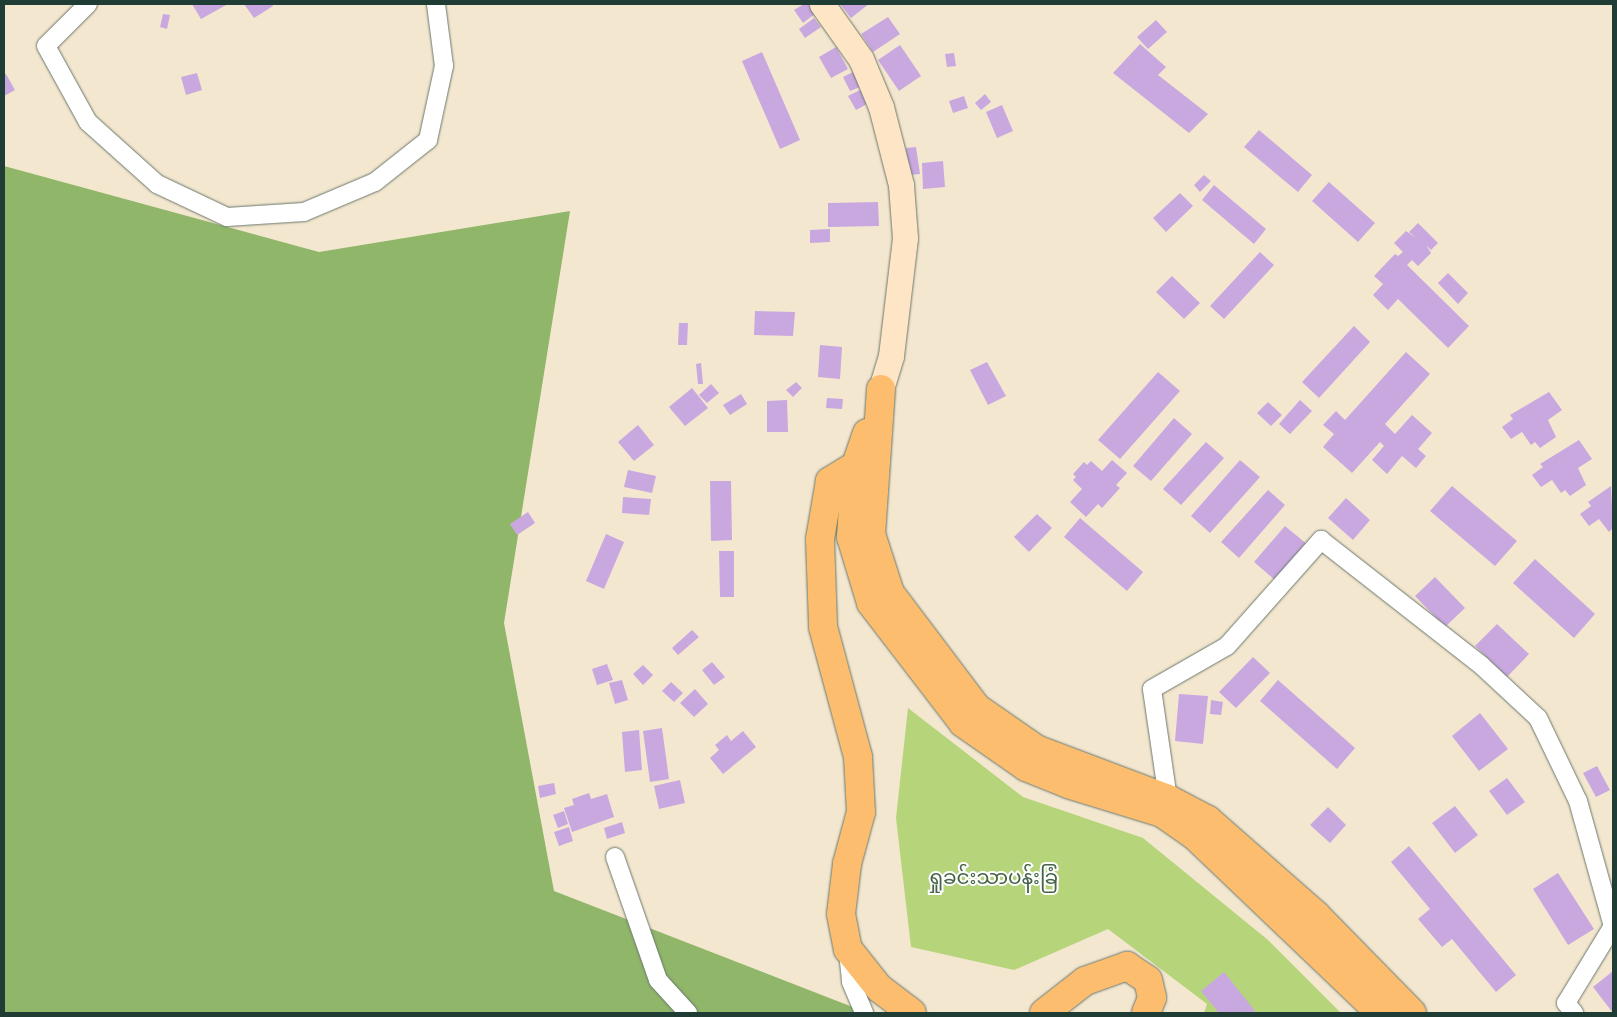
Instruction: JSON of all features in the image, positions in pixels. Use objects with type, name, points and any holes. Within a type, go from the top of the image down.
[{"type":"highway","points":[[882,388],[851,537],[871,603],[963,723],[1026,767],[1068,784],[1162,813],[1201,828],[1380,1013]]},
{"type":"highway","points":[[866,464],[871,534],[890,593],[977,708],[1036,748],[1168,799],[1201,828],[1316,915],[1412,1013]]},
{"type":"highway","points":[[866,464],[830,481],[820,540],[823,627],[858,757],[861,812],[847,864],[840,914],[848,948],[879,988],[912,1013]]},
{"type":"highway","points":[[1044,1013],[1085,981],[1126,966],[1148,980],[1152,998],[1146,1013]]},
{"type":"main road","points":[[822,4],[861,59],[881,107],[901,185],[905,238],[891,356],[882,388]]},
{"type":"street","points":[[88,4],[46,46],[88,122],[157,184],[228,217],[304,212],[375,182],[428,140],[444,66],[436,4]]},
{"type":"street","points":[[1168,799],[1152,689],[1227,646],[1321,540],[1482,666],[1538,718],[1578,801],[1613,926],[1566,1004],[1574,1013]]},
{"type":"street","points":[[615,857],[658,980],[688,1013]]},
{"type":"street","points":[[848,948],[851,982],[864,1013]]},
{"type":"green space","points":[[4,166],[319,252],[570,211],[504,623],[554,891],[868,1013],[4,1013]]},
{"type":"green space","name":"ရှုခင်းသာပန်းခြံ","points":[[908,708],[1023,797],[1143,838],[1268,940],[1341,1013],[1204,1013],[1207,1004],[1108,929],[1014,970],[911,947],[896,818]]},
{"type":"building","points":[[192,4],[228,4],[201,19]]},
{"type":"building","points":[[244,4],[272,4],[273,6],[254,18]]},
{"type":"building","points":[[804,4],[808,4],[815,14],[803,23],[794,10]]},
{"type":"building","points":[[840,4],[869,4],[851,18]]},
{"type":"building","points":[[163,14],[170,15],[167,29],[160,27]]},
{"type":"building","points":[[888,17],[900,34],[873,52],[861,34]]},
{"type":"building","points":[[814,18],[821,27],[805,38],[799,29]]},
{"type":"building","points":[[1156,20],[1167,32],[1148,49],[1137,37]]},
{"type":"building","points":[[1140,44],[1166,67],[1158,75],[1208,114],[1189,133],[1113,73]]},
{"type":"building","points":[[900,45],[921,76],[899,91],[878,60]]},
{"type":"building","points":[[836,47],[848,69],[831,78],[819,57]]},
{"type":"building","points":[[762,52],[800,140],[780,149],[742,61]]},
{"type":"building","points":[[954,53],[956,66],[947,67],[945,54]]},
{"type":"building","points":[[853,72],[860,87],[850,91],[843,77]]},
{"type":"building","points":[[197,73],[202,90],[186,95],[181,77]]},
{"type":"building","points":[[6,74],[15,90],[4,96],[4,75]]},
{"type":"building","points":[[860,90],[867,104],[856,110],[848,96]]},
{"type":"building","points":[[985,94],[991,102],[981,110],[975,103]]},
{"type":"building","points":[[964,96],[968,108],[953,113],[949,101]]},
{"type":"building","points":[[1002,105],[1013,131],[997,138],[986,112]]},
{"type":"building","points":[[1259,130],[1312,175],[1298,192],[1244,147]]},
{"type":"building","points":[[916,147],[920,174],[909,175],[906,148]]},
{"type":"building","points":[[943,161],[945,187],[923,189],[922,163]]},
{"type":"building","points":[[1204,175],[1211,181],[1200,192],[1194,185]]},
{"type":"building","points":[[1329,182],[1375,223],[1358,242],[1312,201]]},
{"type":"building","points":[[1214,185],[1266,229],[1254,244],[1202,200]]},
{"type":"building","points":[[1180,193],[1193,206],[1166,232],[1153,218]]},
{"type":"building","points":[[878,202],[879,226],[828,227],[828,203]]},
{"type":"building","points":[[1418,223],[1438,243],[1431,250],[1426,245],[1431,253],[1418,266],[1412,260],[1407,265],[1469,326],[1448,348],[1398,299],[1388,310],[1373,295],[1383,284],[1374,276],[1395,254],[1398,256],[1403,252],[1394,243],[1406,231],[1416,238],[1409,232]]},
{"type":"building","points":[[830,229],[830,242],[810,243],[810,230]]},
{"type":"building","points":[[1260,252],[1274,265],[1224,319],[1210,306]]},
{"type":"building","points":[[1448,273],[1468,293],[1458,304],[1438,283]]},
{"type":"building","points":[[1172,276],[1200,303],[1184,319],[1156,292]]},
{"type":"building","points":[[755,311],[795,312],[793,336],[754,335]]},
{"type":"building","points":[[679,323],[688,323],[687,345],[678,345]]},
{"type":"building","points":[[1354,326],[1370,342],[1319,398],[1302,382]]},
{"type":"building","points":[[820,345],[842,347],[840,379],[818,377]]},
{"type":"building","points":[[1406,352],[1430,374],[1385,424],[1395,434],[1412,415],[1432,433],[1418,449],[1426,456],[1416,468],[1402,456],[1387,474],[1372,460],[1384,446],[1380,442],[1352,473],[1323,447],[1334,434],[1323,425],[1336,411],[1345,420]]},
{"type":"building","points":[[987,362],[1006,396],[988,405],[970,370]]},
{"type":"building","points":[[701,363],[703,384],[698,384],[696,364]]},
{"type":"building","points":[[1158,372],[1180,391],[1120,459],[1098,440]]},
{"type":"building","points":[[796,382],[802,388],[793,397],[786,390]]},
{"type":"building","points":[[711,384],[719,393],[707,403],[699,395]]},
{"type":"building","points":[[692,388],[708,408],[685,426],[669,407]]},
{"type":"building","points":[[1549,392],[1562,410],[1548,420],[1556,437],[1540,448],[1535,442],[1531,445],[1522,432],[1511,439],[1502,427],[1513,419],[1510,415]]},
{"type":"building","points":[[741,394],[747,404],[730,415],[723,405]]},
{"type":"building","points":[[827,398],[843,399],[842,409],[826,408]]},
{"type":"building","points":[[787,400],[788,432],[767,432],[767,401]]},
{"type":"building","points":[[1300,400],[1312,411],[1290,434],[1279,424]]},
{"type":"building","points":[[1268,402],[1282,415],[1271,426],[1257,413]]},
{"type":"building","points":[[1174,418],[1192,434],[1151,481],[1133,466]]},
{"type":"building","points":[[638,425],[654,445],[634,461],[618,442]]},
{"type":"building","points":[[1579,440],[1592,459],[1578,468],[1586,485],[1570,496],[1565,490],[1561,493],[1552,480],[1541,487],[1532,475],[1543,467],[1540,464]]},
{"type":"building","points":[[1206,442],[1224,458],[1181,505],[1163,489]]},
{"type":"building","points":[[1112,460],[1127,473],[1116,485],[1120,488],[1102,508],[1098,504],[1086,517],[1070,502],[1082,489],[1073,480],[1076,477],[1073,474],[1084,462],[1087,465],[1091,461],[1102,471]]},
{"type":"building","points":[[1240,460],[1260,477],[1210,533],[1191,516]]},
{"type":"building","points":[[628,470],[656,476],[652,493],[624,487]]},
{"type":"building","points":[[710,481],[731,481],[732,540],[711,541]]},
{"type":"building","points":[[1452,486],[1517,541],[1495,566],[1430,511]]},
{"type":"building","points":[[1611,486],[1613,528],[1609,532],[1599,519],[1589,526],[1580,514],[1591,506],[1588,502]]},
{"type":"building","points":[[1268,490],[1285,505],[1239,558],[1221,542]]},
{"type":"building","points":[[623,497],[651,499],[649,515],[622,513]]},
{"type":"building","points":[[1346,498],[1370,520],[1353,540],[1328,518]]},
{"type":"building","points":[[528,512],[535,523],[517,535],[510,524]]},
{"type":"building","points":[[1037,514],[1052,528],[1029,552],[1014,537]]},
{"type":"building","points":[[1080,518],[1143,572],[1127,591],[1064,537]]},
{"type":"building","points":[[1285,526],[1308,545],[1276,581],[1254,562]]},
{"type":"building","points":[[606,534],[624,542],[604,589],[586,581]]},
{"type":"building","points":[[719,551],[734,551],[734,597],[720,597]]},
{"type":"building","points":[[1535,559],[1595,614],[1574,638],[1513,583]]},
{"type":"building","points":[[1435,577],[1465,608],[1445,627],[1415,596]]},
{"type":"building","points":[[1497,624],[1529,654],[1507,677],[1475,646]]},
{"type":"building","points":[[692,630],[699,637],[678,655],[672,648]]},
{"type":"building","points":[[1253,657],[1270,673],[1236,708],[1219,692]]},
{"type":"building","points":[[712,662],[725,677],[714,685],[702,670]]},
{"type":"building","points":[[607,664],[613,680],[597,685],[592,669]]},
{"type":"building","points":[[643,665],[653,675],[643,685],[633,674]]},
{"type":"building","points":[[622,680],[628,700],[615,704],[609,683]]},
{"type":"building","points":[[1278,680],[1355,748],[1337,769],[1260,701]]},
{"type":"building","points":[[671,682],[683,693],[674,702],[662,691]]},
{"type":"building","points":[[695,689],[708,704],[694,717],[680,703]]},
{"type":"building","points":[[1179,694],[1208,696],[1203,744],[1175,741]]},
{"type":"building","points":[[1211,700],[1223,702],[1221,715],[1210,714]]},
{"type":"building","points":[[1480,713],[1508,749],[1479,771],[1452,736]]},
{"type":"building","points":[[662,728],[669,779],[650,782],[643,731]]},
{"type":"building","points":[[639,730],[642,770],[625,772],[622,732]]},
{"type":"building","points":[[743,731],[756,747],[723,774],[710,758],[719,750],[715,745],[727,735],[731,741]]},
{"type":"building","points":[[1597,766],[1610,790],[1596,797],[1583,773]]},
{"type":"building","points":[[1507,778],[1525,802],[1507,815],[1489,791]]},
{"type":"building","points":[[680,780],[685,803],[659,809],[654,786]]},
{"type":"building","points":[[554,783],[556,794],[540,798],[538,786]]},
{"type":"building","points":[[589,793],[591,799],[607,794],[614,817],[572,832],[564,808],[574,805],[572,799]]},
{"type":"building","points":[[1455,806],[1478,835],[1455,853],[1432,823]]},
{"type":"building","points":[[1328,807],[1346,825],[1330,843],[1310,825]]},
{"type":"building","points":[[564,811],[568,824],[558,828],[553,815]]},
{"type":"building","points":[[622,822],[625,833],[607,839],[604,828]]},
{"type":"building","points":[[569,827],[573,841],[559,846],[554,832]]},
{"type":"building","points":[[1409,846],[1516,975],[1496,992],[1452,939],[1442,947],[1418,919],[1430,909],[1391,862]]},
{"type":"building","points":[[1558,873],[1594,929],[1568,945],[1533,889]]},
{"type":"building","points":[[1613,971],[1613,1013],[1593,987]]},
{"type":"building","points":[[1224,972],[1255,1011],[1253,1013],[1219,1013],[1201,991]]}]
